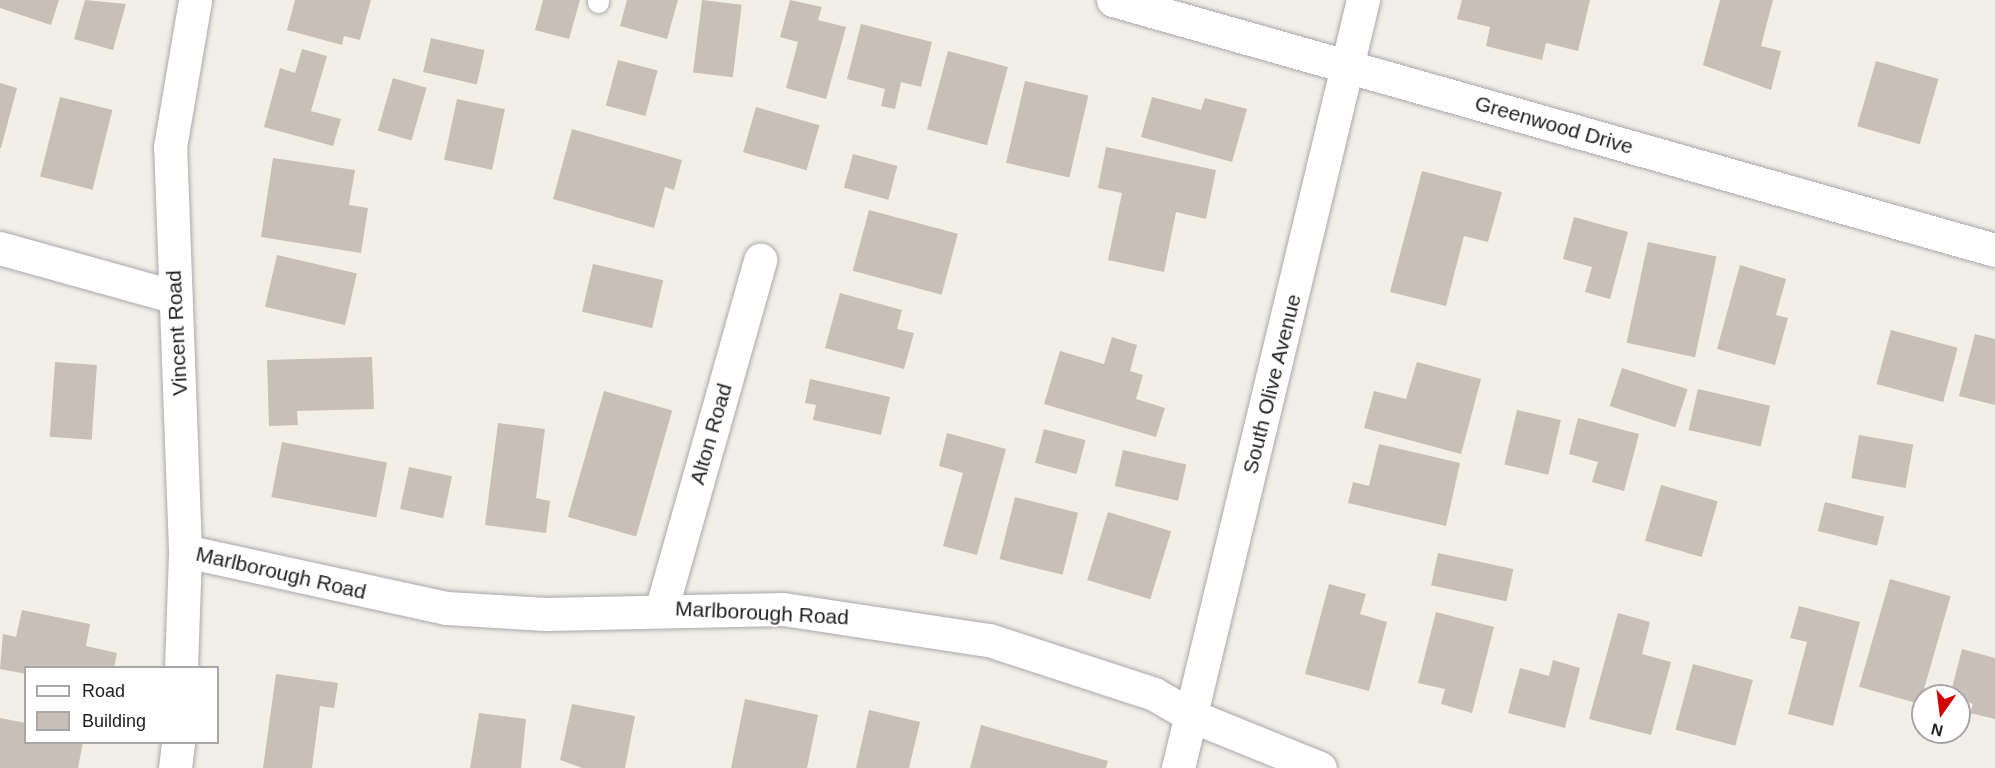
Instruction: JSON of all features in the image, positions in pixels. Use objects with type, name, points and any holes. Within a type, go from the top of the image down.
[{"type":"street","name":"Vincent Road","points":[[181,666],[185,550],[170,147],[195,0]]},
{"type":"street","name":"Greenwood Drive","points":[[1113,0],[1995,250]]},
{"type":"street","name":"South Olive Avenue","points":[[1178,768],[1349,67],[1363,0]]},
{"type":"street","points":[[0,248],[176,297]]},
{"type":"street","name":"Alton Road","points":[[662,608],[760,260]]},
{"type":"street","name":"Marlborough Road","points":[[185,550],[447,608],[544,614],[662,608],[783,609],[989,640],[1124,683],[1192,716],[1320,768]]},
{"type":"street","points":[[175,768],[178,744]]},
{"type":"building","points":[[0,0],[59,0],[51,25],[0,8]]},
{"type":"building","points":[[85,0],[126,4],[113,50],[74,39]]},
{"type":"building","points":[[295,0],[371,0],[360,40],[344,36],[342,45],[287,30]]},
{"type":"building","points":[[543,0],[580,0],[569,39],[535,30]]},
{"type":"building","points":[[627,0],[678,0],[667,39],[620,26]]},
{"type":"building","points":[[702,0],[742,5],[733,77],[693,72]]},
{"type":"building","points":[[790,0],[822,7],[818,20],[846,27],[826,99],[786,88],[798,42],[780,37]]},
{"type":"building","points":[[1462,0],[1590,0],[1578,51],[1546,43],[1542,60],[1486,46],[1490,27],[1457,19]]},
{"type":"building","points":[[1720,0],[1773,0],[1761,46],[1781,51],[1771,90],[1703,65]]},
{"type":"building","points":[[861,24],[932,42],[921,87],[901,82],[895,109],[881,106],[885,89],[847,79]]},
{"type":"building","points":[[431,38],[485,50],[477,84],[423,72]]},
{"type":"building","points":[[302,49],[327,56],[311,111],[341,119],[333,146],[264,127],[280,68],[295,73]]},
{"type":"building","points":[[948,51],[1008,67],[987,145],[927,129]]},
{"type":"building","points":[[618,60],[658,71],[645,116],[606,105]]},
{"type":"building","points":[[1876,61],[1938,79],[1920,144],[1857,126]]},
{"type":"building","points":[[393,78],[427,88],[411,141],[378,131]]},
{"type":"building","points":[[1025,81],[1088,96],[1069,177],[1006,163]]},
{"type":"building","points":[[0,83],[17,88],[1,148],[0,148]]},
{"type":"building","points":[[60,97],[112,110],[93,190],[40,177]]},
{"type":"building","points":[[1152,97],[1201,110],[1205,98],[1247,109],[1232,162],[1141,137]]},
{"type":"building","points":[[457,99],[505,109],[492,170],[444,160]]},
{"type":"building","points":[[756,107],[819,125],[806,170],[743,152]]},
{"type":"building","points":[[572,129],[682,160],[674,190],[665,187],[654,228],[553,199]]},
{"type":"building","points":[[1106,147],[1216,170],[1206,219],[1176,212],[1164,272],[1108,260],[1122,193],[1098,188]]},
{"type":"building","points":[[853,154],[897,166],[888,200],[844,188]]},
{"type":"building","points":[[273,158],[355,170],[349,205],[368,208],[361,253],[261,237]]},
{"type":"building","points":[[1422,171],[1502,192],[1488,242],[1464,236],[1446,306],[1390,292]]},
{"type":"building","points":[[869,210],[958,234],[942,295],[853,271]]},
{"type":"building","points":[[1574,217],[1628,232],[1610,299],[1585,292],[1592,267],[1563,259]]},
{"type":"building","points":[[1648,242],[1716,257],[1695,357],[1627,343]]},
{"type":"building","points":[[277,255],[357,273],[345,325],[265,307]]},
{"type":"building","points":[[593,264],[663,280],[652,328],[582,312]]},
{"type":"building","points":[[1740,265],[1786,279],[1776,315],[1788,318],[1775,365],[1717,349]]},
{"type":"building","points":[[840,293],[902,310],[897,329],[914,333],[904,369],[825,348]]},
{"type":"building","points":[[1891,330],[1958,348],[1943,402],[1877,384]]},
{"type":"building","points":[[1975,334],[1995,339],[1995,405],[1959,396]]},
{"type":"building","points":[[1112,337],[1137,345],[1130,371],[1143,375],[1136,399],[1165,408],[1156,437],[1044,404],[1060,351],[1104,364]]},
{"type":"building","points":[[372,357],[374,409],[297,411],[298,425],[269,426],[267,360]]},
{"type":"building","points":[[55,362],[97,365],[92,440],[50,437]]},
{"type":"building","points":[[1417,362],[1481,379],[1461,454],[1364,428],[1374,391],[1406,399]]},
{"type":"building","points":[[1622,368],[1688,389],[1675,427],[1610,406]]},
{"type":"building","points":[[810,379],[890,397],[881,435],[813,420],[816,405],[805,403]]},
{"type":"building","points":[[1698,389],[1770,406],[1761,447],[1689,430]]},
{"type":"building","points":[[604,391],[672,411],[636,536],[568,517]]},
{"type":"building","points":[[1517,410],[1561,420],[1548,475],[1504,465]]},
{"type":"building","points":[[1578,418],[1639,434],[1624,491],[1592,482],[1598,462],[1569,454]]},
{"type":"building","points":[[498,423],[545,429],[536,498],[550,501],[546,533],[485,525]]},
{"type":"building","points":[[1044,429],[1086,440],[1076,474],[1035,463]]},
{"type":"building","points":[[947,433],[1006,449],[977,555],[943,546],[963,473],[939,466]]},
{"type":"building","points":[[1859,435],[1913,445],[1906,488],[1851,478]]},
{"type":"building","points":[[282,442],[387,462],[376,517],[271,497]]},
{"type":"building","points":[[1379,444],[1460,463],[1446,526],[1348,503],[1353,482],[1369,486]]},
{"type":"building","points":[[1123,450],[1186,465],[1178,501],[1115,486]]},
{"type":"building","points":[[409,467],[452,476],[443,518],[400,509]]},
{"type":"building","points":[[1661,485],[1718,501],[1702,557],[1645,541]]},
{"type":"building","points":[[1015,497],[1078,513],[1063,575],[1000,559]]},
{"type":"building","points":[[1825,502],[1884,517],[1877,546],[1818,531]]},
{"type":"building","points":[[1108,512],[1171,531],[1150,599],[1087,580]]},
{"type":"building","points":[[1438,553],[1513,569],[1506,601],[1431,585]]},
{"type":"building","points":[[1890,579],[1951,596],[1925,684],[1911,684],[1911,702],[1859,687]]},
{"type":"building","points":[[1329,584],[1366,594],[1360,614],[1387,622],[1369,691],[1305,674]]},
{"type":"building","points":[[1799,606],[1860,622],[1833,726],[1788,714],[1807,642],[1790,638]]},
{"type":"building","points":[[22,610],[90,624],[86,646],[117,653],[114,666],[24,666],[24,674],[0,669],[3,634],[16,637]]},
{"type":"building","points":[[1436,612],[1494,627],[1472,713],[1441,704],[1445,689],[1418,683]]},
{"type":"building","points":[[1618,613],[1650,622],[1642,654],[1671,662],[1651,735],[1589,719]]},
{"type":"building","points":[[1962,649],[1995,658],[1995,719],[1971,713],[1973,704],[1971,703],[1971,684],[1953,684]]},
{"type":"building","points":[[1553,660],[1580,668],[1565,728],[1508,713],[1520,668],[1549,676]]},
{"type":"building","points":[[1693,664],[1753,680],[1735,746],[1675,730]]},
{"type":"building","points":[[276,674],[338,683],[334,708],[320,706],[312,768],[263,768]]},
{"type":"building","points":[[745,699],[818,715],[807,768],[731,768]]},
{"type":"building","points":[[572,704],[635,716],[625,768],[582,768],[560,760]]},
{"type":"building","points":[[869,710],[920,722],[909,768],[856,768]]},
{"type":"building","points":[[479,713],[526,719],[521,768],[470,768]]},
{"type":"building","points":[[0,718],[24,723],[24,744],[83,744],[78,768],[0,768]]},
{"type":"building","points":[[981,725],[1108,761],[1106,768],[970,768]]}]
